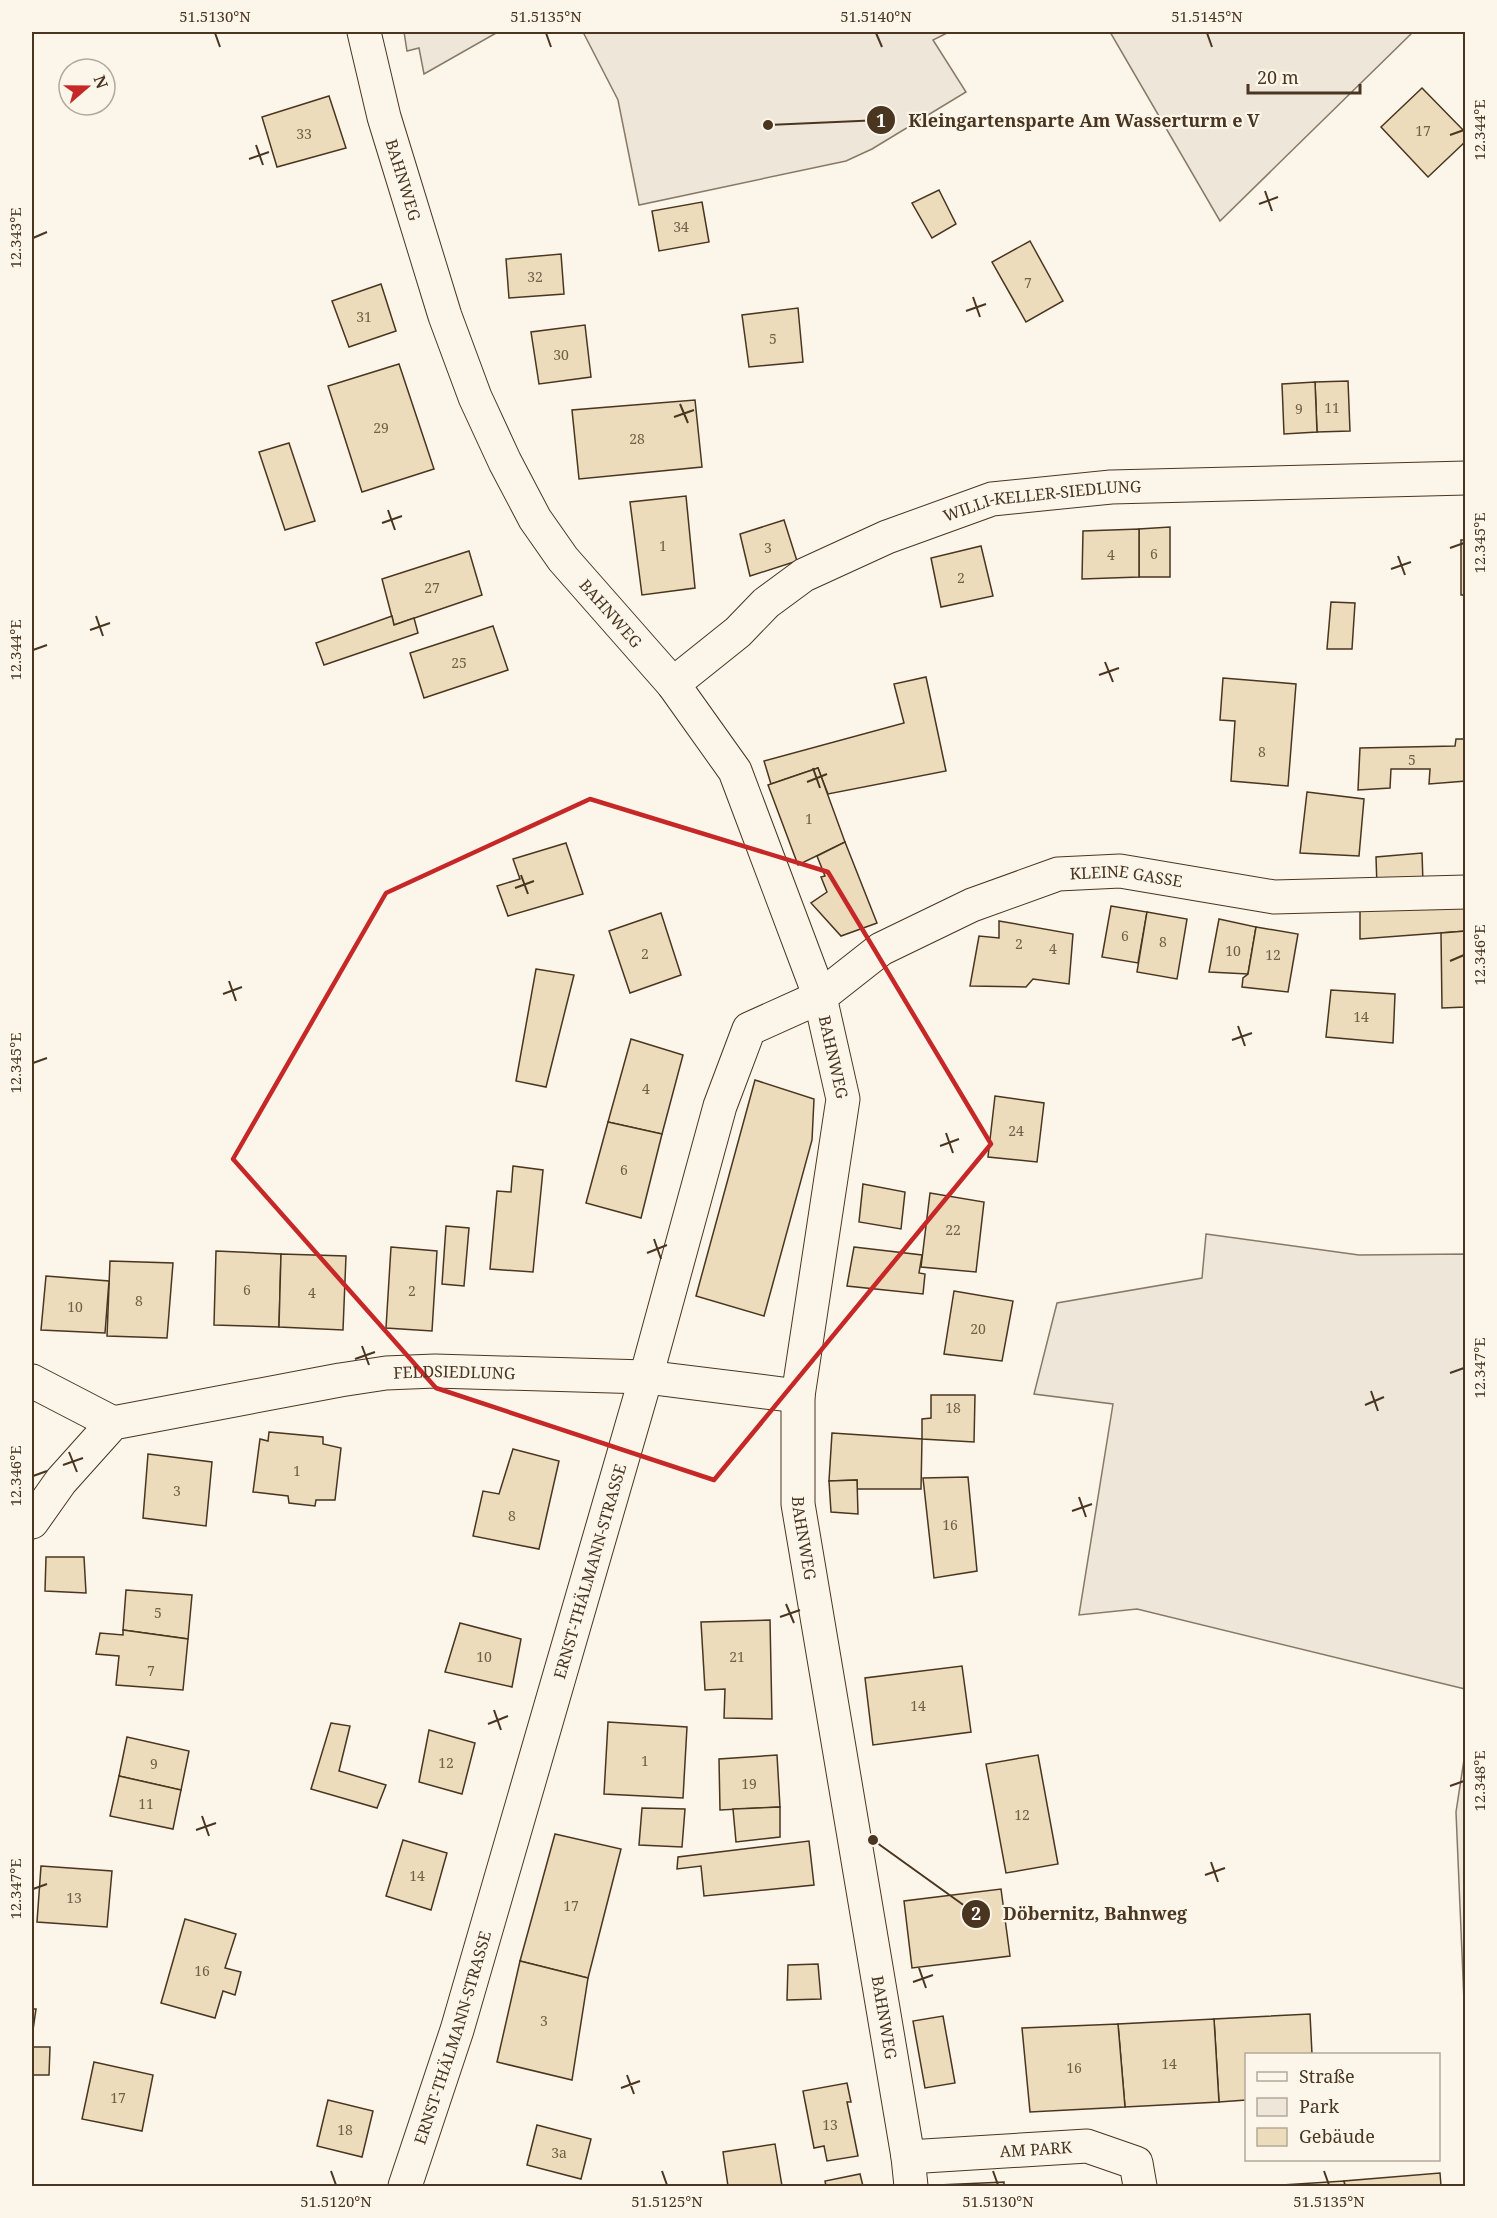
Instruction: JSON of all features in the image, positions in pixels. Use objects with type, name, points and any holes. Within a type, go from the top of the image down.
[{"type":"street","name":"BAHNWEG","points":[[364,32],[384,117],[430,271],[475,397],[505,462],[535,519],[563,559],[673,684],[735,771],[820,997],[843,1099],[798,1396],[798,1504],[910,2172]]},
{"type":"street","name":"WILLI-KELLER-SIEDLUNG","points":[[673,684],[738,632],[766,603],[804,575],[887,537],[993,499],[1111,487],[1466,478]]},
{"type":"street","name":"KLEINE GASSE","points":[[820,997],[882,949],[972,905],[1058,874],[1120,871],[1274,897],[1466,892]]},
{"type":"street","name":"ERNST-THÄLMANN-STRASSE","points":[[405,2187],[441,2083],[646,1377],[720,1106],[749,1029],[820,997]]},
{"type":"street","name":"FELDSIEDLUNG","points":[[113,1424],[386,1373],[435,1371],[646,1377],[798,1396]]},
{"type":"street","points":[[32,1382],[113,1424],[61,1481],[32,1522]]},
{"type":"street","name":"AM PARK","points":[[910,2172],[1087,2146],[1136,2163],[1140,2187]]},
{"type":"highlighted area","points":[[590,799],[828,872],[991,1144],[714,1480],[436,1388],[233,1159],[386,893]]},
{"type":"green space","points":[[404,32],[498,32],[424,74],[419,48],[407,51]]},
{"type":"green space","points":[[583,32],[949,32],[933,40],[966,92],[872,149],[846,161],[639,205],[618,100]]},
{"type":"green space","points":[[1110,32],[1413,32],[1220,221]]},
{"type":"green space","points":[[1206,1234],[1359,1255],[1465,1254],[1465,1689],[1137,1609],[1079,1615],[1113,1404],[1034,1394],[1057,1303],[1202,1278]]},
{"type":"green space","points":[[1466,1753],[1465,2025],[1456,1812]]},
{"type":"building","points":[[1422,88],[1466,133],[1466,141],[1428,177],[1381,127]]},
{"type":"building","points":[[329,96],[346,148],[277,167],[262,117]]},
{"type":"building","points":[[939,190],[956,224],[932,238],[912,203]]},
{"type":"building","points":[[702,202],[709,242],[659,251],[652,211]]},
{"type":"building","points":[[1030,241],[1063,301],[1026,322],[992,262]]},
{"type":"building","points":[[561,254],[564,294],[509,298],[506,259]]},
{"type":"building","points":[[381,284],[396,331],[349,347],[332,301]]},
{"type":"building","points":[[798,308],[803,362],[749,367],[742,315]]},
{"type":"building","points":[[585,325],[591,377],[539,384],[531,332]]},
{"type":"building","points":[[399,364],[434,469],[362,492],[328,386]]},
{"type":"building","points":[[1348,381],[1350,431],[1317,432],[1315,382]]},
{"type":"building","points":[[1315,382],[1317,432],[1284,434],[1282,384]]},
{"type":"building","points":[[695,400],[702,467],[579,479],[572,410]]},
{"type":"building","points":[[289,443],[315,521],[285,530],[259,452]]},
{"type":"building","points":[[686,496],[695,588],[642,595],[630,502]]},
{"type":"building","points":[[784,520],[797,561],[750,576],[740,534]]},
{"type":"building","points":[[1170,527],[1170,577],[1139,577],[1139,529]]},
{"type":"building","points":[[1139,529],[1139,577],[1082,579],[1083,531]]},
{"type":"building","points":[[1461,540],[1466,540],[1466,595],[1461,595]]},
{"type":"building","points":[[981,546],[993,596],[941,607],[931,558]]},
{"type":"building","points":[[469,551],[482,595],[394,625],[382,579]]},
{"type":"building","points":[[1331,602],[1355,603],[1352,649],[1327,649]]},
{"type":"building","points":[[392,616],[394,625],[414,618],[418,633],[324,665],[316,643]]},
{"type":"building","points":[[493,626],[508,670],[424,698],[410,653]]},
{"type":"building","points":[[926,677],[946,771],[828,794],[818,768],[771,784],[764,761],[904,723],[894,684]]},
{"type":"building","points":[[1223,678],[1296,684],[1288,786],[1231,781],[1235,721],[1220,720]]},
{"type":"building","points":[[1456,739],[1466,739],[1466,781],[1429,784],[1430,769],[1391,769],[1390,788],[1358,790],[1360,748],[1455,746]]},
{"type":"building","points":[[818,768],[845,842],[798,865],[768,785]]},
{"type":"building","points":[[1307,792],[1364,799],[1359,856],[1300,853]]},
{"type":"building","points":[[845,842],[877,923],[841,936],[811,903],[827,892],[821,877],[825,876],[817,856]]},
{"type":"building","points":[[566,843],[583,894],[508,916],[497,886],[520,879],[513,859]]},
{"type":"building","points":[[1422,853],[1423,883],[1377,886],[1376,857]]},
{"type":"building","points":[[1466,899],[1466,931],[1360,939],[1360,909]]},
{"type":"building","points":[[1111,906],[1147,912],[1138,963],[1102,957]]},
{"type":"building","points":[[1147,912],[1187,919],[1177,979],[1137,972]]},
{"type":"building","points":[[661,913],[681,975],[630,993],[609,931]]},
{"type":"building","points":[[1219,919],[1256,927],[1248,974],[1209,972]]},
{"type":"building","points":[[999,921],[1073,934],[1069,984],[1033,979],[1026,987],[970,986],[979,936],[999,938]]},
{"type":"building","points":[[1256,927],[1298,934],[1288,992],[1242,987],[1243,978],[1248,974]]},
{"type":"building","points":[[1466,931],[1466,1007],[1442,1008],[1441,933]]},
{"type":"building","points":[[536,969],[574,975],[546,1087],[516,1081]]},
{"type":"building","points":[[1331,990],[1395,994],[1393,1043],[1326,1037]]},
{"type":"building","points":[[631,1039],[683,1055],[662,1134],[608,1122]]},
{"type":"building","points":[[755,1080],[814,1099],[812,1140],[764,1316],[696,1296]]},
{"type":"building","points":[[995,1096],[1044,1103],[1037,1162],[988,1157]]},
{"type":"building","points":[[608,1122],[662,1134],[641,1218],[586,1203]]},
{"type":"building","points":[[513,1166],[543,1170],[533,1272],[490,1269],[497,1191],[511,1192]]},
{"type":"building","points":[[863,1184],[905,1192],[901,1229],[859,1222]]},
{"type":"building","points":[[930,1193],[984,1202],[976,1272],[921,1267]]},
{"type":"building","points":[[446,1226],[469,1228],[464,1286],[442,1284]]},
{"type":"building","points":[[391,1247],[437,1251],[432,1331],[386,1328]]},
{"type":"building","points":[[854,1247],[922,1255],[919,1273],[925,1274],[923,1294],[847,1286]]},
{"type":"building","points":[[216,1251],[281,1254],[279,1327],[214,1325]]},
{"type":"building","points":[[281,1254],[346,1256],[343,1330],[279,1327]]},
{"type":"building","points":[[110,1261],[173,1263],[167,1338],[107,1336]]},
{"type":"building","points":[[46,1276],[109,1281],[105,1333],[41,1330]]},
{"type":"building","points":[[954,1291],[1013,1301],[1002,1361],[944,1354]]},
{"type":"building","points":[[931,1395],[975,1395],[974,1442],[922,1439],[922,1419],[931,1418]]},
{"type":"building","points":[[269,1432],[323,1437],[323,1444],[341,1448],[335,1500],[316,1500],[315,1506],[289,1503],[288,1496],[253,1492],[260,1439],[268,1441]]},
{"type":"building","points":[[832,1433],[922,1439],[921,1489],[857,1489],[857,1480],[829,1481]]},
{"type":"building","points":[[513,1449],[559,1461],[539,1549],[473,1536],[483,1491],[499,1494]]},
{"type":"building","points":[[148,1454],[212,1462],[206,1526],[143,1518]]},
{"type":"building","points":[[968,1477],[977,1571],[934,1578],[923,1478]]},
{"type":"building","points":[[857,1480],[858,1514],[831,1512],[829,1481]]},
{"type":"building","points":[[46,1557],[84,1557],[86,1593],[45,1591]]},
{"type":"building","points":[[126,1590],[192,1595],[188,1639],[123,1630]]},
{"type":"building","points":[[770,1620],[772,1719],[724,1718],[725,1689],[705,1690],[701,1622]]},
{"type":"building","points":[[460,1623],[521,1639],[512,1687],[445,1672]]},
{"type":"building","points":[[123,1630],[188,1639],[183,1690],[116,1685],[119,1656],[96,1654],[100,1633],[123,1635]]},
{"type":"building","points":[[962,1666],[971,1732],[873,1745],[865,1678]]},
{"type":"building","points":[[608,1722],[687,1727],[683,1798],[604,1794]]},
{"type":"building","points":[[331,1723],[350,1726],[339,1771],[386,1785],[377,1808],[311,1789]]},
{"type":"building","points":[[429,1730],[475,1743],[462,1794],[419,1782]]},
{"type":"building","points":[[127,1737],[189,1751],[181,1790],[119,1776]]},
{"type":"building","points":[[777,1755],[780,1807],[720,1810],[719,1759]]},
{"type":"building","points":[[1038,1755],[1058,1864],[1006,1873],[986,1764]]},
{"type":"building","points":[[119,1776],[181,1790],[173,1829],[110,1816]]},
{"type":"building","points":[[780,1807],[780,1837],[736,1842],[733,1809]]},
{"type":"building","points":[[642,1808],[685,1809],[682,1847],[639,1845]]},
{"type":"building","points":[[555,1834],[621,1849],[588,1978],[520,1961]]},
{"type":"building","points":[[403,1840],[447,1853],[431,1910],[386,1896]]},
{"type":"building","points":[[809,1841],[814,1885],[704,1896],[701,1866],[677,1869],[678,1857]]},
{"type":"building","points":[[41,1866],[112,1871],[107,1927],[37,1922]]},
{"type":"building","points":[[1001,1889],[1010,1956],[912,1968],[904,1901]]},
{"type":"building","points":[[185,1919],[236,1934],[225,1968],[241,1972],[235,1995],[223,1991],[215,2018],[161,2003]]},
{"type":"building","points":[[520,1961],[588,1978],[572,2080],[497,2062]]},
{"type":"building","points":[[818,1964],[821,1999],[787,2000],[788,1965]]},
{"type":"building","points":[[32,2009],[36,2009],[32,2037]]},
{"type":"building","points":[[1310,2014],[1312,2053],[1245,2053],[1245,2100],[1219,2102],[1214,2019]]},
{"type":"building","points":[[943,2016],[955,2083],[925,2088],[913,2021]]},
{"type":"building","points":[[1214,2019],[1219,2102],[1125,2107],[1118,2024]]},
{"type":"building","points":[[1118,2024],[1125,2107],[1030,2112],[1022,2028]]},
{"type":"building","points":[[32,2047],[50,2047],[49,2075],[32,2075]]},
{"type":"building","points":[[94,2062],[153,2075],[142,2131],[82,2119]]},
{"type":"building","points":[[847,2083],[851,2102],[847,2102],[858,2156],[827,2161],[824,2146],[814,2148],[803,2091]]},
{"type":"building","points":[[328,2100],[373,2111],[362,2157],[317,2146]]},
{"type":"building","points":[[537,2125],[591,2139],[581,2179],[527,2165]]},
{"type":"building","points":[[775,2144],[782,2186],[728,2186],[723,2152]]},
{"type":"building","points":[[1440,2173],[1441,2186],[1345,2186],[1344,2181]]},
{"type":"building","points":[[860,2174],[863,2186],[826,2186],[825,2181]]},
{"type":"building","points":[[1344,2181],[1345,2186],[1265,2186]]},
{"type":"building","points":[[1004,2182],[1004,2186],[938,2185]]},
{"type":"place","name":"Kleingartensparte Am Wasserturm e V","points":[[768,125]]},
{"type":"place","name":"Döbernitz, Bahnweg","points":[[873,1840]]}]
